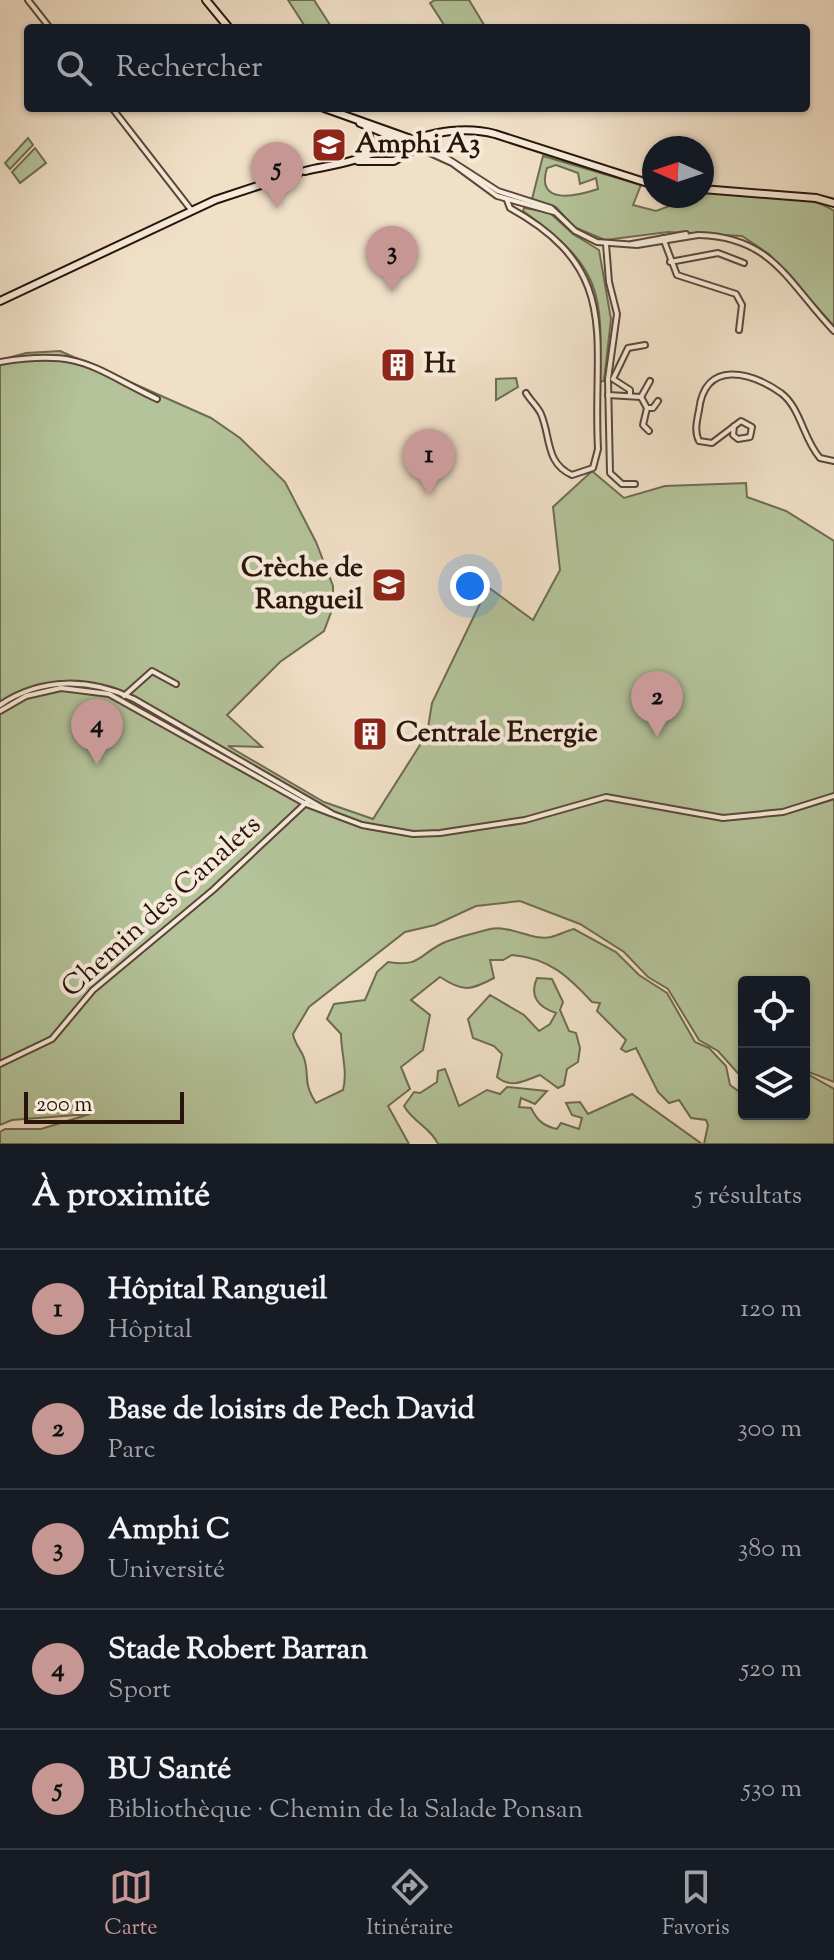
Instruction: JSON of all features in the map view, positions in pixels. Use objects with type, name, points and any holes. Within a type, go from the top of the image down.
[{"type":"street","points":[[28,0],[47,24]]},
{"type":"street","points":[[206,0],[226,24]]},
{"type":"street","points":[[115,112],[192,211]]},
{"type":"street","points":[[334,112],[412,138],[512,199],[545,205],[575,231],[606,244],[626,246],[698,235],[732,237],[761,251],[834,331]]},
{"type":"street","points":[[358,121],[368,129],[422,146]]},
{"type":"street","points":[[363,157],[370,145],[368,129]]},
{"type":"street","points":[[0,301],[192,211],[262,182],[351,161],[412,138],[487,132],[642,181]]},
{"type":"street","points":[[351,161],[394,161],[438,134]]},
{"type":"street","points":[[714,190],[790,196],[813,194],[834,200]]},
{"type":"street","points":[[512,199],[510,208],[570,252],[583,269],[594,302],[598,449],[593,468],[572,475],[559,468],[547,445],[541,413],[526,393]]},
{"type":"street","points":[[663,238],[669,262],[683,279],[723,287],[736,294],[742,305],[739,330]]},
{"type":"street","points":[[606,244],[607,274],[617,314],[608,395],[610,473],[622,484],[635,484]]},
{"type":"street","points":[[669,262],[718,253],[744,263]]},
{"type":"street","points":[[630,395],[630,390],[613,379],[615,371],[628,348],[645,345]]},
{"type":"street","points":[[0,362],[47,355],[67,358],[101,369],[157,399]]},
{"type":"street","points":[[722,437],[748,439],[752,430],[745,421],[707,444],[696,436],[704,391],[719,377],[748,375],[783,395],[815,452],[820,458],[834,461]]},
{"type":"street","points":[[641,397],[650,381]]},
{"type":"street","points":[[608,395],[641,397]]},
{"type":"street","points":[[641,397],[647,408],[643,425],[649,431]]},
{"type":"street","points":[[647,408],[653,408],[658,401]]},
{"type":"street","points":[[734,426],[735,438]]},
{"type":"street","points":[[124,697],[152,671],[176,684]]},
{"type":"street","points":[[0,708],[24,692],[59,683],[87,684],[124,697],[336,816],[384,829],[431,834],[537,817],[606,797],[723,818],[783,812],[834,796]]},
{"type":"street","name":"Chemin des Canalets","points":[[0,1064],[52,1039],[93,990],[213,890],[307,802]]},
{"type":"green space","points":[[288,0],[314,0],[329,24],[303,24]]},
{"type":"green space","points":[[435,0],[469,0],[484,24],[443,24],[430,3]]},
{"type":"green space","points":[[28,138],[33,145],[10,169],[5,163]]},
{"type":"green space","points":[[35,148],[46,163],[20,183],[12,172]]},
{"type":"green space","points":[[543,156],[641,185],[633,205],[656,211],[664,208],[714,208],[714,193],[789,197],[822,205],[834,211],[834,326],[769,254],[742,236],[668,232],[605,240],[574,227],[556,207],[532,199]],"holes":[[[556,165],[578,173],[580,184],[596,178],[598,189],[569,195],[552,193],[545,180],[547,168]]]},
{"type":"green space","points":[[524,208],[549,212],[573,234],[599,250],[611,319],[604,381],[599,382],[600,325],[592,283],[568,248],[523,211]]},
{"type":"green space","points":[[60,351],[211,418],[240,438],[285,482],[316,542],[333,586],[333,607],[324,631],[280,662],[227,715],[262,747],[228,746],[324,802],[373,819],[427,734],[432,703],[488,587],[533,620],[560,570],[553,507],[592,471],[624,498],[665,486],[746,483],[747,497],[786,511],[834,541],[834,1082],[810,1072],[810,976],[738,976],[738,1073],[718,1051],[699,1040],[668,989],[648,977],[624,952],[580,924],[520,901],[476,906],[435,925],[405,932],[309,1007],[293,1034],[306,1064],[309,1089],[316,1103],[343,1090],[345,1069],[341,1034],[327,1019],[334,1004],[365,1000],[377,972],[388,962],[413,962],[443,943],[490,929],[506,929],[543,938],[574,929],[616,952],[639,975],[667,993],[695,1042],[709,1048],[726,1066],[730,1085],[738,1091],[738,1120],[810,1120],[810,1075],[834,1089],[834,1144],[704,1144],[708,1125],[706,1120],[691,1118],[679,1100],[669,1103],[658,1092],[636,1048],[626,1052],[621,1049],[626,1040],[597,1011],[600,1003],[592,1002],[566,976],[547,964],[512,955],[503,960],[490,960],[494,978],[486,982],[467,988],[440,977],[411,1000],[430,1015],[423,1050],[401,1067],[410,1089],[388,1106],[409,1144],[0,1144],[0,1132],[5,1129],[41,1129],[90,1114],[12,1120],[0,1125],[0,360],[26,353]]},
{"type":"green space","points":[[516,378],[518,387],[496,400],[496,379]]},
{"type":"green space","points":[[537,978],[552,979],[563,1002],[560,1010],[569,1031],[576,1033],[580,1048],[578,1062],[567,1069],[564,1085],[558,1088],[540,1075],[513,1083],[502,1081],[497,1077],[502,1054],[494,1046],[473,1038],[468,1019],[490,995],[524,1015],[539,1031],[550,1024],[556,1013],[544,1008],[537,1000],[534,990]]},
{"type":"green space","points":[[445,1069],[459,1106],[487,1090],[500,1094],[507,1087],[547,1091],[535,1104],[521,1098],[519,1107],[531,1108],[541,1122],[552,1128],[557,1129],[561,1123],[579,1129],[582,1118],[572,1115],[566,1103],[580,1102],[588,1114],[632,1094],[702,1144],[438,1144],[404,1106],[414,1092],[420,1093],[437,1082],[438,1071]]},
{"type":"place","name":"Amphi A3","points":[[329,145]]},
{"type":"place","name":"BU Santé","points":[[277,208]]},
{"type":"place","name":"Amphi C","points":[[392,292]]},
{"type":"place","name":"H1","points":[[398,365]]},
{"type":"place","name":"Hôpital Rangueil","points":[[429,495]]},
{"type":"place","name":"Crèche de Rangueil","points":[[389,585]]},
{"type":"place","name":"Centrale Energie","points":[[370,734]]},
{"type":"place","name":"Base de loisirs de Pech David","points":[[657,737]]},
{"type":"place","name":"Stade Robert Barran","points":[[97,765]]}]
